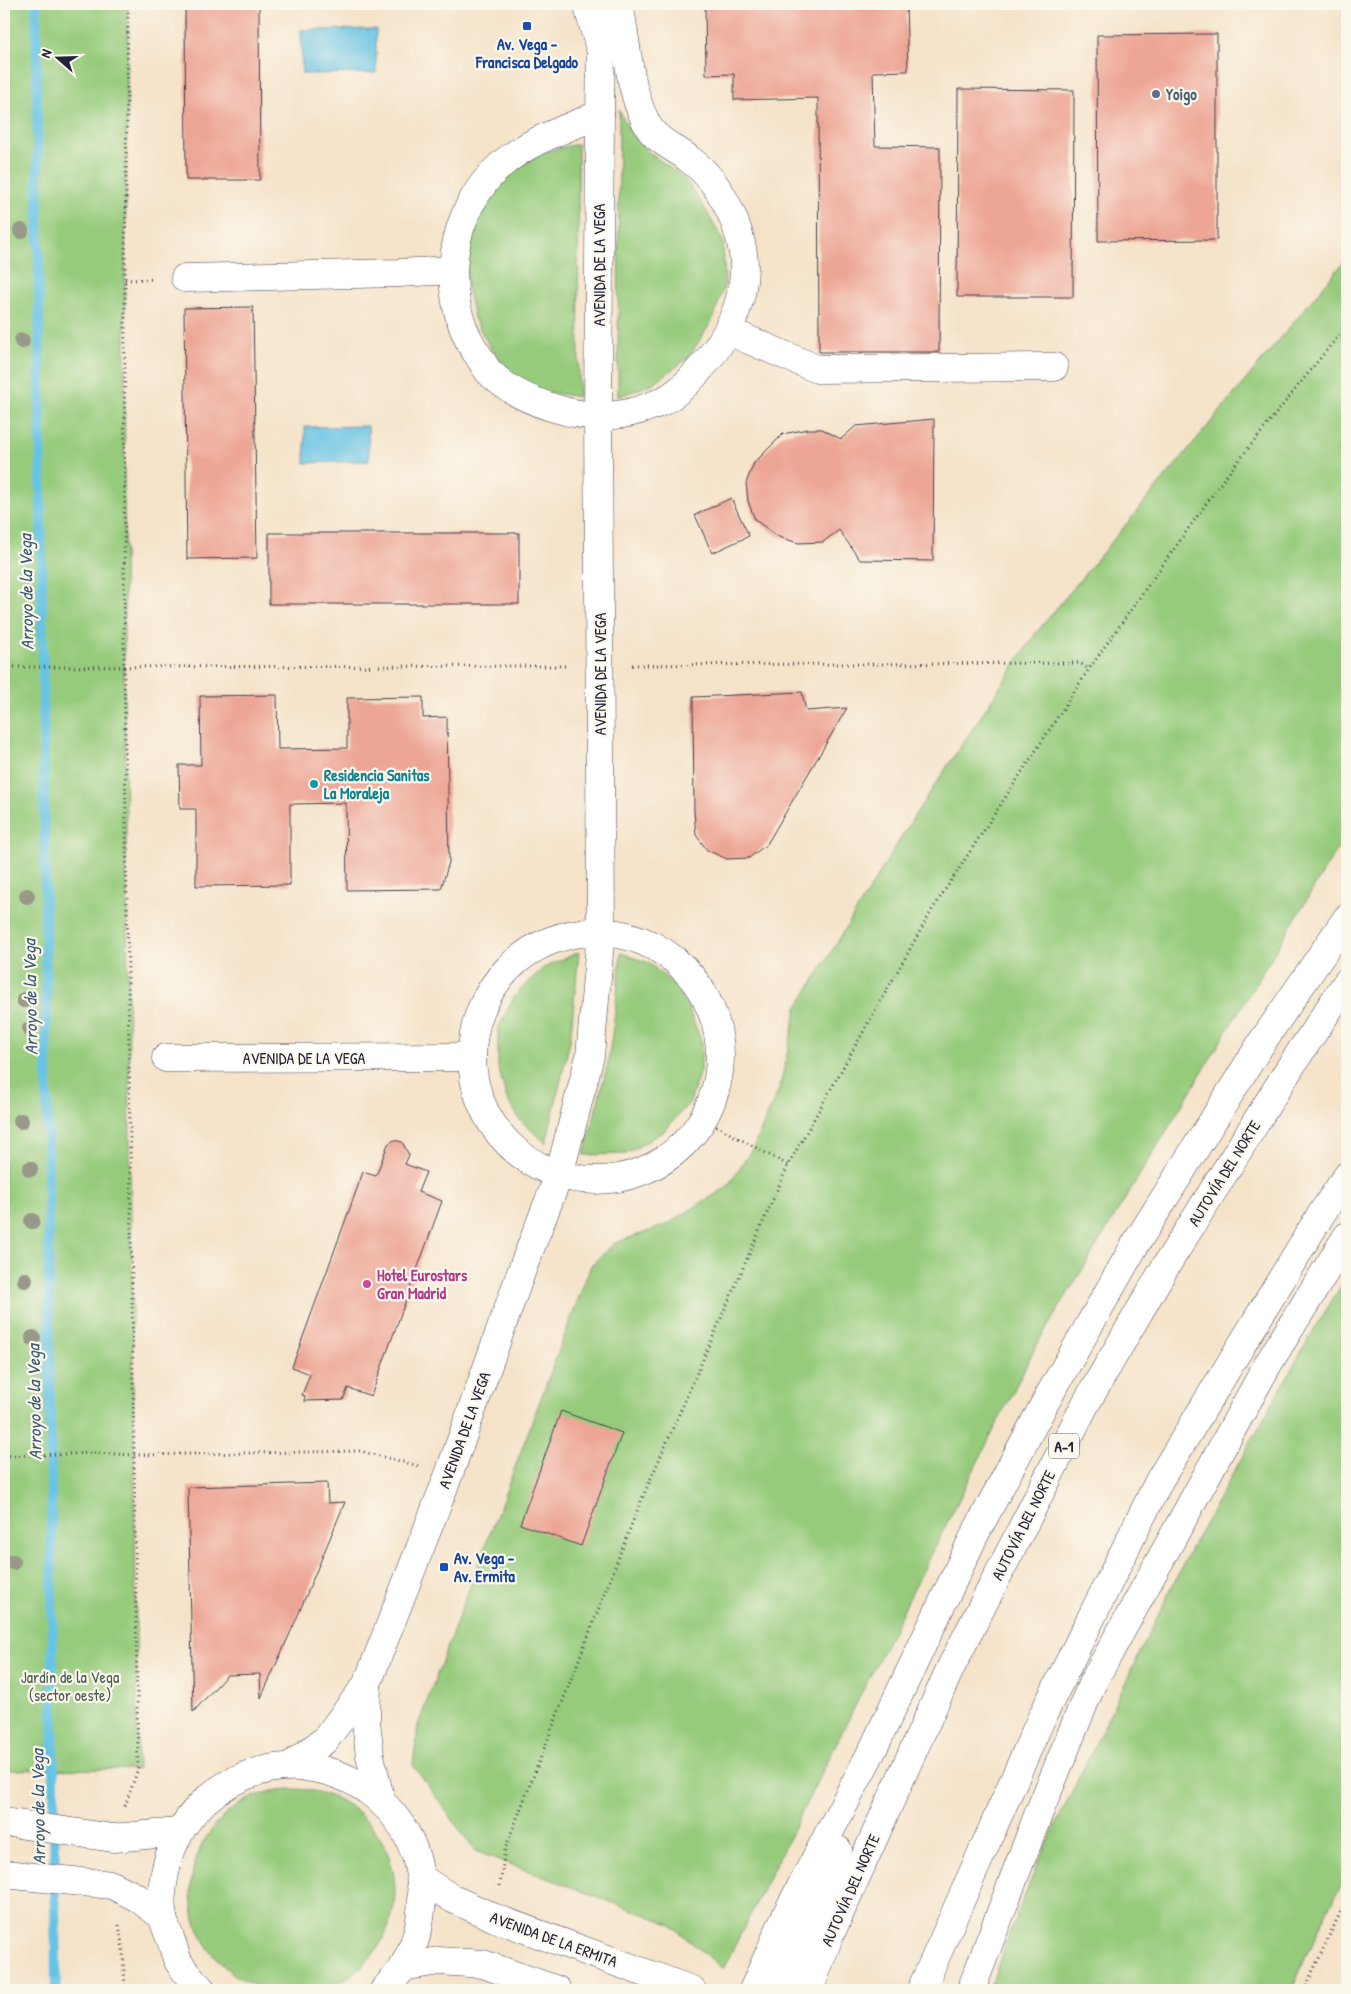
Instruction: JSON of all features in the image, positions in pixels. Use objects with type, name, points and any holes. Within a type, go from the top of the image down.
[{"type":"main road","name":"AVENIDA DE LA VEGA","points":[[587,4],[601,52]]},
{"type":"main road","name":"AVENIDA DE LA VEGA","points":[[290,1766],[325,1740],[368,1684],[449,1474],[523,1267],[559,1175],[590,1056],[601,932],[598,415],[601,52],[614,4]]},
{"type":"main road","points":[[600,114],[531,144],[502,164],[481,186],[467,211],[458,238],[452,270],[456,307],[468,339],[488,371],[514,392],[545,405],[572,412],[622,415],[664,401],[687,384],[707,362],[728,331],[740,299],[744,268],[742,241],[733,218],[705,173],[651,132],[637,104],[619,4]]},
{"type":"main road","points":[[185,278],[452,270]]},
{"type":"main road","points":[[728,331],[817,369],[1054,367]]},
{"type":"main road","points":[[783,1990],[835,1858],[874,1747],[974,1536],[1047,1399],[1120,1271],[1262,1042],[1347,918]]},
{"type":"main road","points":[[601,932],[631,936],[663,951],[687,970],[708,998],[717,1028],[720,1060],[715,1090],[703,1119],[683,1146],[656,1165],[630,1176],[594,1180],[559,1175],[541,1168],[516,1152],[492,1124],[477,1090],[472,1057],[476,1027],[484,1005],[507,970],[543,944],[568,934],[601,932]]},
{"type":"main road","name":"AUTOVÍA DEL NORTE","points":[[809,1990],[806,1928],[950,1667],[1085,1405],[1169,1260],[1290,1066],[1347,982]]},
{"type":"main road","name":"AVENIDA DE LA VEGA","points":[[166,1058],[472,1057]]},
{"type":"main road","points":[[925,1980],[1041,1719],[1160,1479],[1320,1216],[1347,1176]]},
{"type":"main road","points":[[971,1990],[1038,1815],[1092,1684],[1268,1364],[1347,1236]]},
{"type":"main road","name":"AVENIDA DE LA VEGA","points":[[368,1684],[366,1721],[370,1756],[381,1801]]},
{"type":"main road","points":[[202,1990],[178,1962],[162,1917],[162,1887],[167,1858],[179,1832],[199,1805],[226,1784],[257,1771],[290,1766],[315,1768],[339,1774],[361,1786],[381,1801],[400,1823],[414,1850],[421,1878],[422,1909],[416,1940],[402,1967],[384,1990]]},
{"type":"main road","points":[[4,1822],[113,1838],[179,1832]]},
{"type":"main road","points":[[6,1874],[112,1885],[138,1898],[162,1917]]},
{"type":"main road","name":"AVENIDA DE LA ERMITA","points":[[421,1878],[453,1899],[495,1918],[692,1990]]},
{"type":"main road","points":[[753,1990],[806,1928]]},
{"type":"main road","points":[[402,1967],[439,1961],[483,1964],[557,1990]]},
{"type":"path","points":[[113,1838],[138,1769],[124,666],[128,4]]},
{"type":"path","points":[[495,1918],[505,1849],[627,1536],[788,1165],[932,910],[1089,669],[1220,484],[1347,327]]},
{"type":"path","points":[[4,666],[109,667]]},
{"type":"path","points":[[703,1119],[788,1165]]},
{"type":"path","points":[[4,1456],[96,1453],[135,1455],[360,1451],[449,1474]]},
{"type":"path","points":[[112,1885],[123,1950],[125,1990]]},
{"type":"path","points":[[1304,1990],[1347,1898]]},
{"type":"green space","name":"Jardín de la Vega (sector oeste)","points":[[4,4],[128,4],[124,666],[138,1769],[4,1770]]},
{"type":"green space","points":[[619,110],[630,131],[646,150],[684,178],[704,207],[723,241],[725,284],[712,321],[688,358],[654,383],[618,397]]},
{"type":"green space","points":[[578,144],[579,397],[542,391],[515,377],[491,349],[474,318],[467,286],[467,253],[478,220],[493,188],[517,168],[542,152]]},
{"type":"green space","points":[[1347,258],[1347,833],[1036,1346],[723,1969],[670,1924],[475,1851],[413,1765],[418,1725],[591,1265],[615,1243],[666,1225],[727,1187],[754,1146],[780,1087],[797,1008],[915,815],[1036,633]]},
{"type":"green space","points":[[579,952],[570,1041],[546,1143],[520,1120],[507,1099],[498,1067],[498,1029],[515,995],[543,968]]},
{"type":"green space","points":[[621,953],[649,963],[674,985],[688,1008],[701,1040],[701,1067],[690,1102],[664,1131],[626,1154],[584,1155],[608,1063]]},
{"type":"green space","points":[[1347,1276],[1347,1873],[1309,1949],[1292,1990],[989,1990],[1009,1934],[1043,1851],[1191,1548],[1312,1333]]},
{"type":"green space","points":[[293,1789],[313,1791],[341,1801],[358,1812],[372,1826],[387,1852],[393,1871],[395,1891],[393,1911],[383,1939],[372,1956],[358,1970],[332,1985],[313,1991],[293,1993],[273,1991],[245,1981],[228,1970],[214,1956],[199,1930],[193,1911],[191,1891],[193,1871],[203,1843],[214,1826],[228,1812],[254,1797],[273,1791]]},
{"type":"water","points":[[376,29],[376,73],[302,74],[301,30]]},
{"type":"water","points":[[368,426],[369,461],[305,463],[305,427]]},
{"type":"building","points":[[185,4],[259,4],[260,180],[186,180]]},
{"type":"building","points":[[705,4],[906,4],[908,71],[873,72],[875,146],[940,147],[939,352],[819,352],[818,98],[734,100],[734,74],[706,75]]},
{"type":"building","points":[[1217,34],[1217,240],[1098,241],[1097,35]]},
{"type":"building","points":[[958,89],[1074,90],[1073,297],[957,297]]},
{"type":"building","points":[[253,307],[257,558],[187,559],[184,308]]},
{"type":"building","points":[[934,419],[933,561],[860,560],[839,530],[823,542],[798,543],[779,537],[755,520],[748,501],[746,483],[754,463],[783,434],[808,429],[822,429],[841,439],[856,426]]},
{"type":"building","points":[[731,498],[749,536],[712,553],[695,515]]},
{"type":"building","points":[[269,533],[519,533],[519,604],[269,604]]},
{"type":"building","points":[[802,692],[806,711],[847,708],[767,844],[749,858],[727,859],[707,850],[696,835],[693,697]]},
{"type":"building","name":"Residencia Sanitas La Moraleja","points":[[277,695],[278,749],[347,748],[347,698],[423,697],[423,718],[447,717],[449,862],[441,889],[347,890],[346,803],[290,804],[290,885],[196,886],[196,809],[180,809],[179,765],[201,765],[200,696]]},
{"type":"building","name":"Hotel Eurostars Gran Madrid","points":[[394,1140],[402,1142],[409,1155],[405,1164],[426,1172],[418,1192],[442,1201],[371,1396],[348,1388],[343,1400],[304,1401],[305,1396],[302,1395],[310,1374],[292,1367],[363,1172],[376,1176],[388,1144]]},
{"type":"building","points":[[561,1411],[622,1433],[581,1546],[520,1524]]},
{"type":"building","points":[[327,1483],[328,1503],[345,1502],[261,1698],[260,1674],[227,1675],[193,1712],[188,1487]]},
{"type":"waterway","name":"Arroyo de la Vega","points":[[36,4],[56,1990]]},
{"type":"place","name":"Av. Vega - Francisca Delgado","points":[[527,26]]},
{"type":"place","name":"Yoigo","points":[[1156,94]]},
{"type":"place","name":"Residencia Sanitas La Moraleja","points":[[314,784]]},
{"type":"place","name":"Hotel Eurostars Gran Madrid","points":[[367,1284]]},
{"type":"place","name":"Av. Vega - Av. Ermita","points":[[444,1567]]}]
